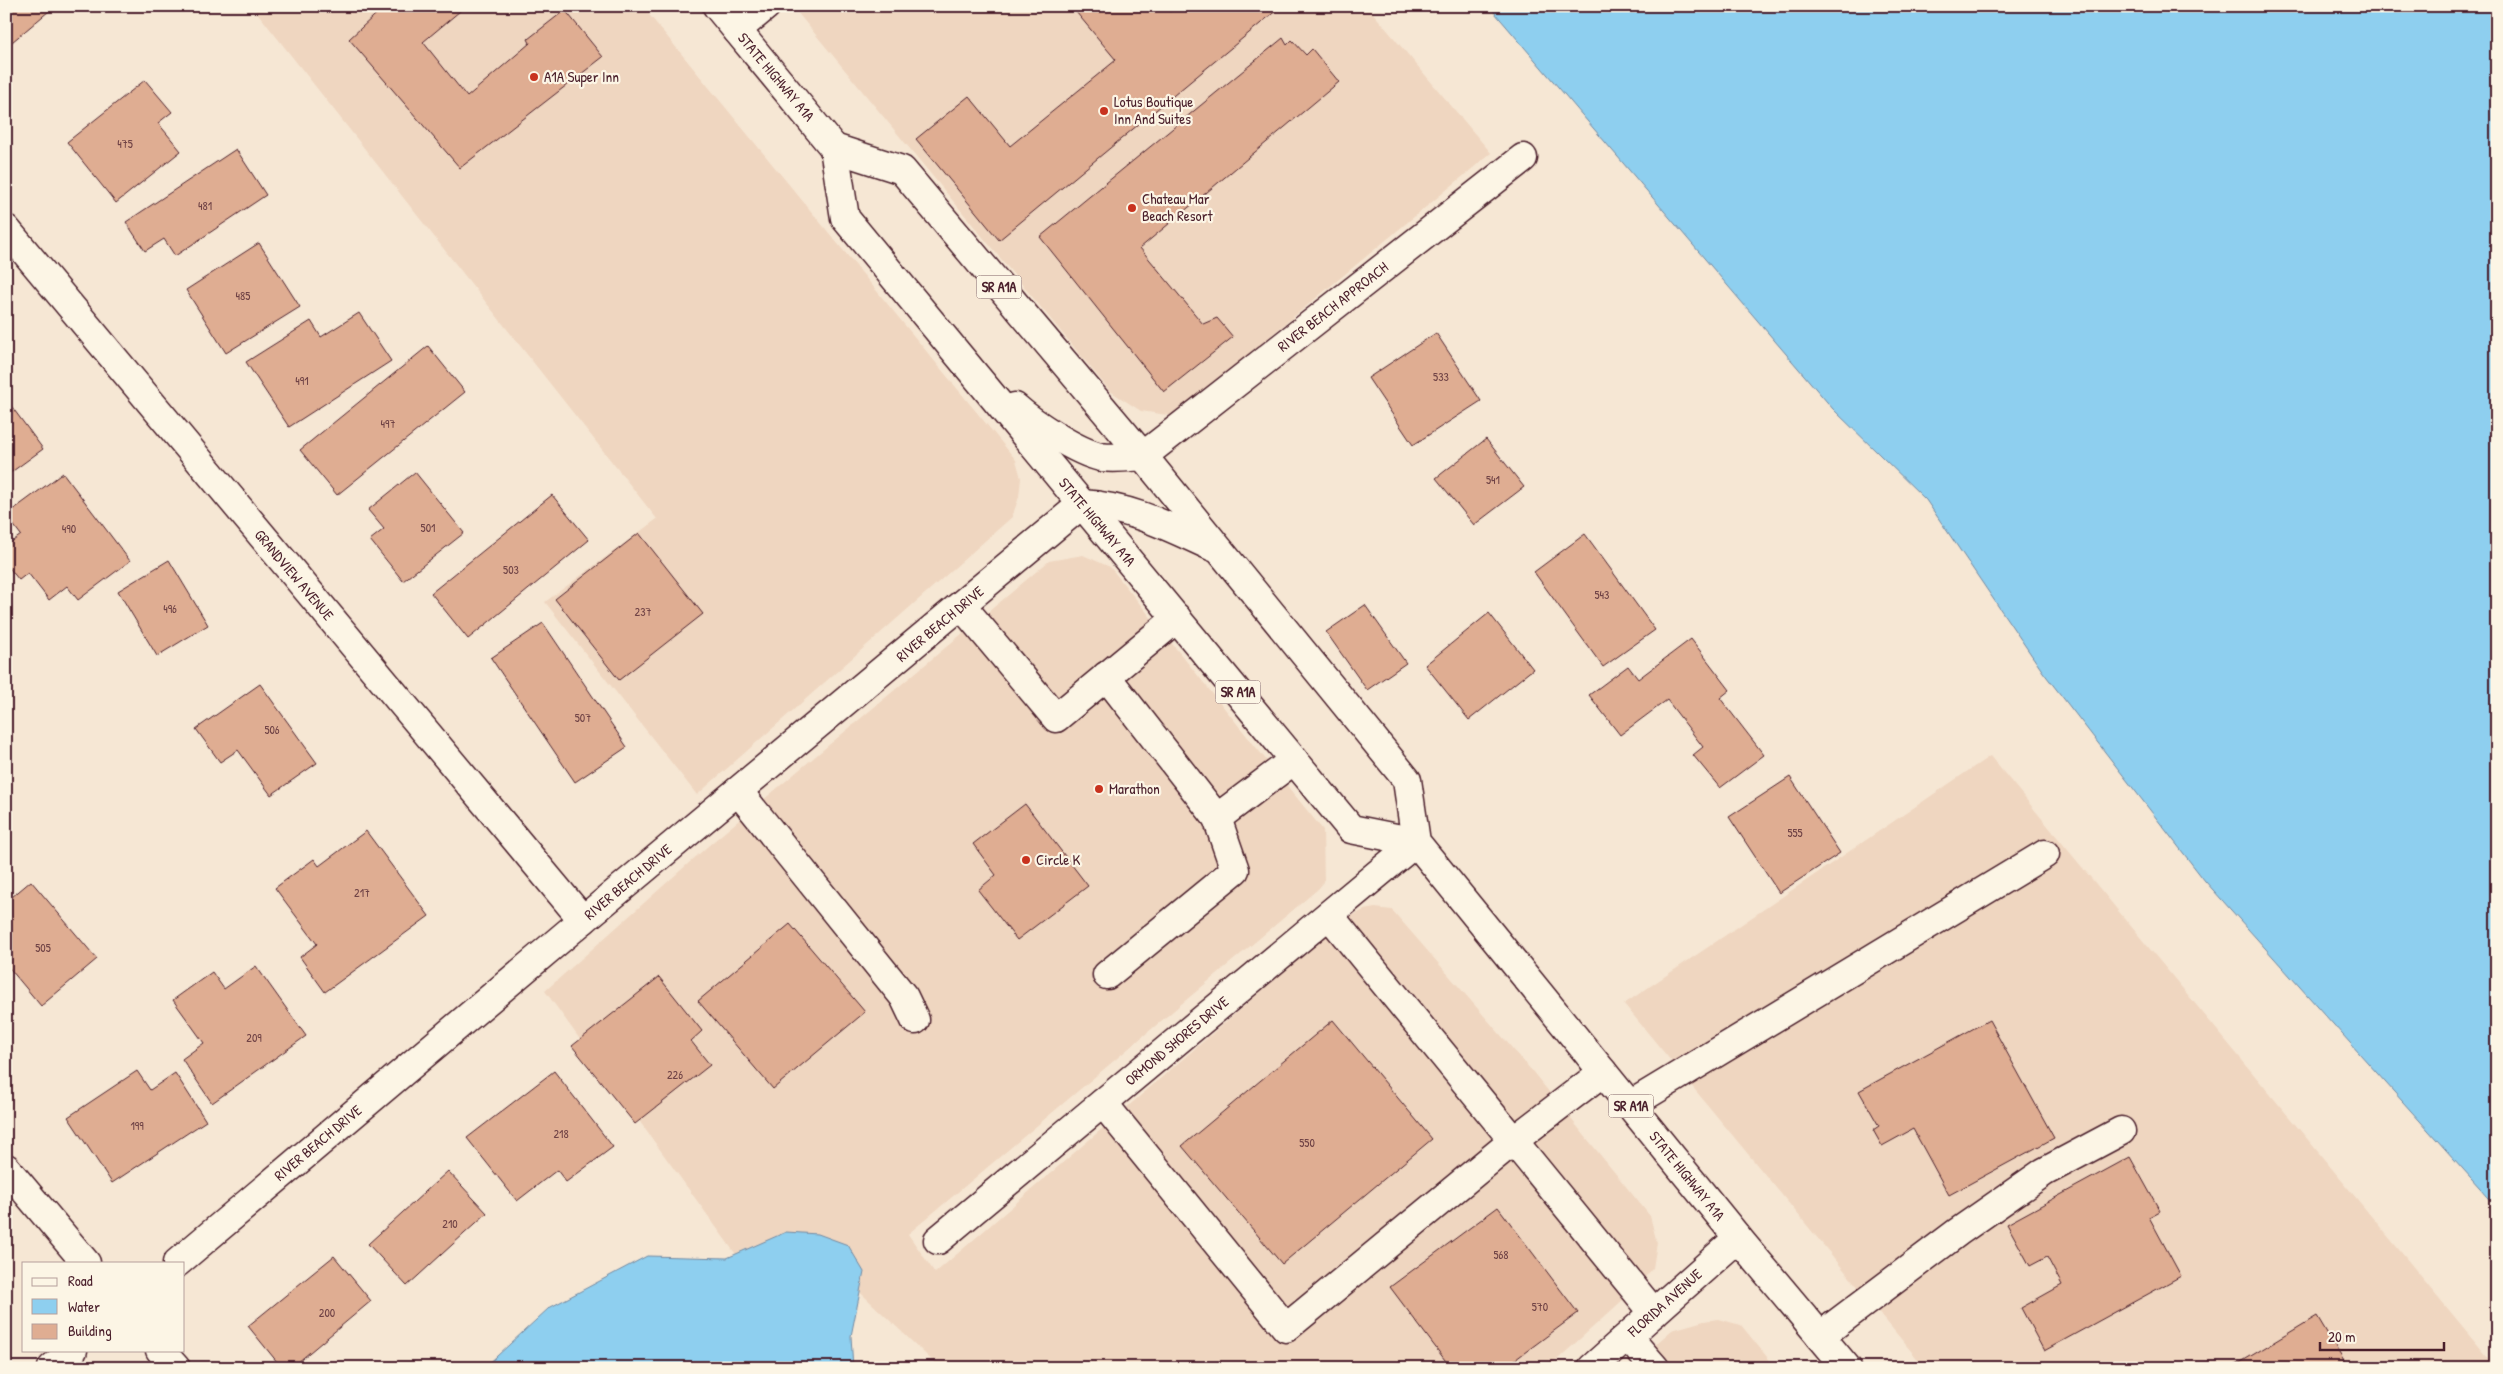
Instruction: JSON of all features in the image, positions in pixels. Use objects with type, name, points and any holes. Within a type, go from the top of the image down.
[{"type":"street","name":"STATE HIGHWAY A1A","points":[[718,6],[834,148],[845,218],[1351,829],[1416,842],[1738,1238],[1847,1368]]},
{"type":"street","points":[[737,30],[766,6]]},
{"type":"street","name":"SR A1A","points":[[834,148],[902,170],[1143,456],[1407,780],[1416,842]]},
{"type":"street","name":"RIVER BEACH APPROACH","points":[[1143,456],[1523,158]]},
{"type":"street","name":"GRANDVIEW AVENUE","points":[[6,230],[583,920]]},
{"type":"street","points":[[967,364],[1026,417],[1065,441],[1099,457],[1143,456]]},
{"type":"street","points":[[1082,504],[1109,506],[1136,513],[1219,550]]},
{"type":"street","name":"RIVER BEACH DRIVE","points":[[178,1262],[583,920],[962,606],[1082,504]]},
{"type":"street","points":[[962,606],[1056,718],[1177,618]]},
{"type":"street","points":[[1106,676],[1217,818],[1235,870],[1107,975]]},
{"type":"street","points":[[1217,818],[1294,760]]},
{"type":"street","points":[[738,791],[904,996],[914,1020]]},
{"type":"street","name":"ORMOND SHORES DRIVE","points":[[938,1240],[1416,842]]},
{"type":"street","points":[[1630,1106],[2045,854]]},
{"type":"street","points":[[1329,915],[1654,1313]]},
{"type":"street","points":[[1103,1103],[1286,1328],[1513,1141],[1604,1072]]},
{"type":"street","points":[[1820,1336],[1958,1232],[2044,1172],[2121,1131]]},
{"type":"street","points":[[6,1168],[85,1262]]},
{"type":"street","name":"FLORIDA AVENUE","points":[[1592,1368],[1738,1238]]},
{"type":"street","points":[[1628,1336],[1655,1368]]},
{"type":"street","points":[[52,1368],[71,1352]]},
{"type":"street","points":[[162,1352],[176,1368]]},
{"type":"shaded area","points":[[252,6],[642,6],[1016,460],[1021,478],[1019,497],[1012,517],[697,795],[545,602],[657,519]]},
{"type":"shaded area","points":[[792,6],[1367,6],[1491,153],[1174,416],[1141,411],[1110,391]]},
{"type":"shaded area","points":[[1083,555],[1110,567],[1323,830],[1324,882],[908,1234],[935,1273],[1345,919],[1364,910],[1375,908],[1392,910],[1532,1071],[1650,1216],[1657,1243],[1653,1268],[1636,1288],[1548,1368],[940,1368],[846,1279],[790,1329],[545,991],[708,846],[1049,561]]},
{"type":"shaded area","points":[[1990,756],[2497,1368],[1925,1368],[1624,1004]]},
{"type":"shaded area","points":[[1718,1319],[1741,1325],[1776,1368],[1628,1368],[1672,1330]]},
{"type":"water","points":[[1489,6],[2497,6],[2497,1207],[2205,881],[2043,672],[1926,500],[1833,409]]},
{"type":"water","points":[[786,1232],[818,1234],[848,1245],[864,1272],[851,1336],[853,1368],[484,1368],[549,1308],[647,1256],[727,1258]]},
{"type":"building","points":[[6,6],[55,6],[6,47]]},
{"type":"building","name":"A1A Super Inn","points":[[385,6],[466,6],[423,42],[467,97],[530,43],[528,39],[565,10],[603,57],[460,168],[349,39]]},
{"type":"building","name":"Lotus Boutique Inn And Suites","points":[[1071,6],[1165,6],[1170,12],[1177,6],[1276,6],[1278,9],[999,240],[916,139],[969,96],[1010,146],[1116,60]]},
{"type":"building","name":"Chateau Mar Beach Resort","points":[[1283,38],[1287,45],[1292,40],[1306,55],[1312,49],[1339,82],[1140,248],[1203,324],[1217,318],[1233,337],[1164,392],[1040,237]]},
{"type":"building","points":[[145,80],[172,112],[158,123],[181,151],[116,203],[67,142]]},
{"type":"building","points":[[236,149],[266,195],[175,256],[164,239],[145,251],[126,222]]},
{"type":"building","points":[[259,243],[300,307],[226,353],[186,290]]},
{"type":"building","points":[[359,313],[391,361],[289,427],[246,362],[311,321],[321,337]]},
{"type":"building","points":[[1436,333],[1481,401],[1413,445],[1368,378]]},
{"type":"building","points":[[428,346],[465,392],[337,495],[300,450]]},
{"type":"building","points":[[6,399],[43,449],[6,476]]},
{"type":"building","points":[[1486,439],[1524,487],[1474,525],[1436,478]]},
{"type":"building","points":[[415,472],[464,533],[403,581],[370,540],[384,529],[368,510]]},
{"type":"building","points":[[63,473],[130,561],[78,600],[67,586],[49,600],[28,573],[19,580],[6,564],[6,546],[21,535],[6,515]]},
{"type":"building","points":[[552,495],[589,540],[468,639],[431,593]]},
{"type":"building","points":[[639,533],[703,614],[619,680],[555,599]]},
{"type":"building","points":[[1585,534],[1655,630],[1603,667],[1534,572]]},
{"type":"building","points":[[169,560],[208,625],[157,656],[118,591]]},
{"type":"building","points":[[1365,605],[1406,663],[1367,690],[1326,632]]},
{"type":"building","points":[[1489,613],[1533,669],[1469,720],[1425,665]]},
{"type":"building","points":[[543,623],[627,747],[575,782],[491,658]]},
{"type":"building","points":[[1691,639],[1730,690],[1720,698],[1764,755],[1720,788],[1693,755],[1703,747],[1667,700],[1620,735],[1589,695],[1628,666],[1638,679]]},
{"type":"building","points":[[260,684],[317,763],[271,795],[238,750],[220,762],[196,729]]},
{"type":"building","points":[[1790,777],[1840,853],[1779,893],[1729,817]]},
{"type":"building","name":"Circle K","points":[[1025,804],[1088,886],[1017,940],[978,890],[996,875],[973,844]]},
{"type":"building","points":[[366,831],[429,916],[325,992],[300,957],[317,944],[275,888],[314,859],[319,866]]},
{"type":"building","points":[[31,881],[97,959],[41,1006],[6,964],[6,902]]},
{"type":"building","points":[[790,924],[865,1012],[773,1089],[698,1001]]},
{"type":"building","points":[[256,966],[306,1036],[212,1103],[182,1059],[204,1043],[173,1000],[212,972],[224,989]]},
{"type":"building","points":[[659,977],[702,1031],[691,1041],[710,1065],[635,1124],[572,1046]]},
{"type":"building","points":[[1333,1020],[1432,1139],[1282,1264],[1182,1146]]},
{"type":"building","points":[[1989,1020],[2054,1138],[1949,1195],[1913,1129],[1882,1146],[1873,1130],[1879,1126],[1859,1091]]},
{"type":"building","points":[[137,1071],[150,1090],[175,1073],[206,1121],[112,1183],[68,1117]]},
{"type":"building","points":[[554,1071],[613,1147],[566,1182],[557,1170],[517,1201],[467,1138]]},
{"type":"building","points":[[2130,1157],[2160,1211],[2149,1217],[2181,1276],[2044,1351],[2021,1308],[2062,1285],[2047,1257],[2030,1266],[2007,1224]]},
{"type":"building","points":[[448,1171],[487,1213],[407,1286],[368,1244]]},
{"type":"building","points":[[1498,1207],[1578,1313],[1504,1368],[1451,1368],[1390,1287]]},
{"type":"building","points":[[334,1256],[371,1301],[291,1368],[282,1368],[248,1326]]},
{"type":"building","points":[[2317,1316],[2348,1368],[2231,1368]]},
{"type":"place","name":"A1A Super Inn","points":[[534,77]]},
{"type":"place","name":"Lotus Boutique Inn And Suites","points":[[1104,111]]},
{"type":"place","name":"Chateau Mar Beach Resort","points":[[1132,208]]},
{"type":"place","name":"Marathon","points":[[1099,789]]},
{"type":"place","name":"Circle K","points":[[1026,860]]}]
